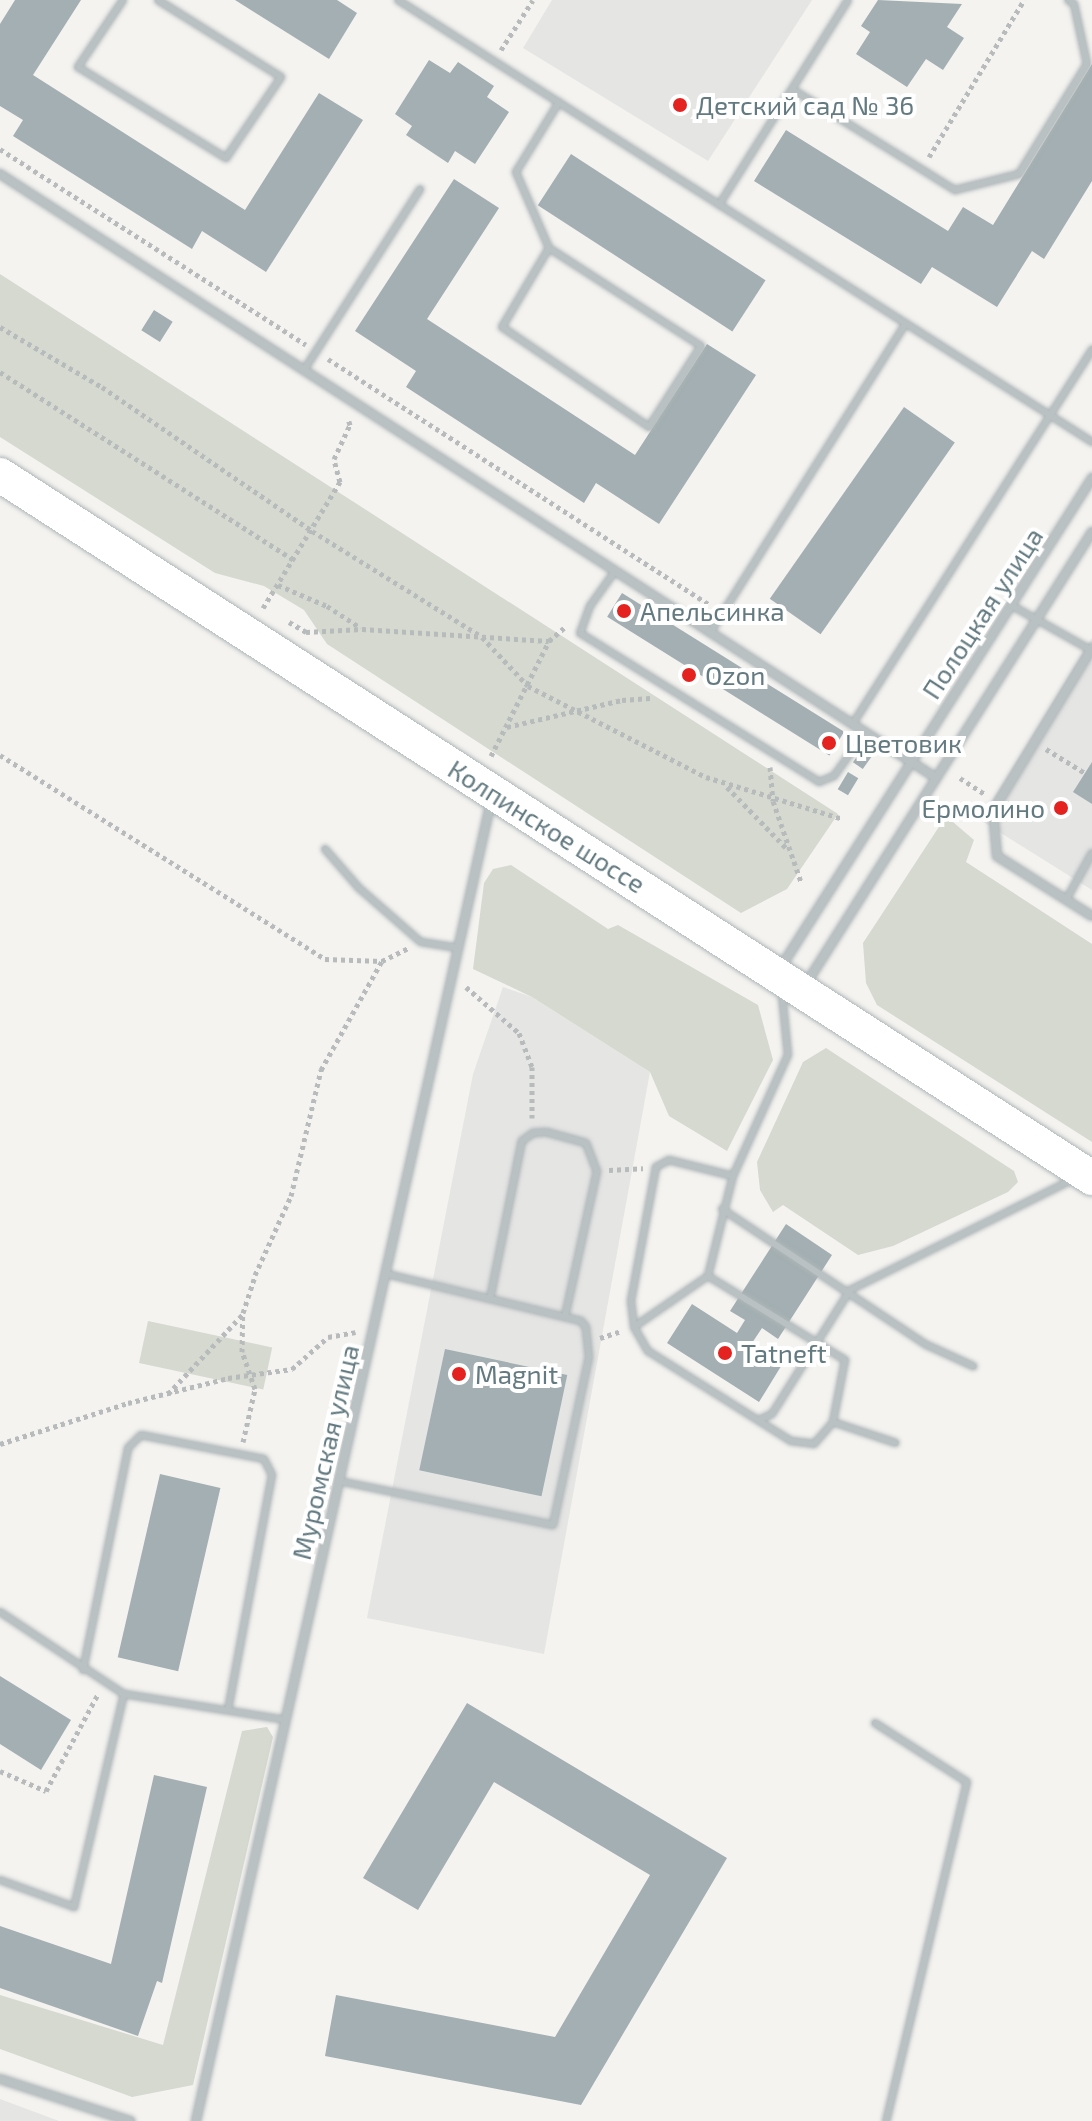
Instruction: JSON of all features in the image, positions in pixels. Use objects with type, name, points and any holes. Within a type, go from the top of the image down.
[{"type":"main road","name":"Колпинское шоссе","points":[[0,475],[493,793],[790,980],[1088,1176]]},
{"type":"street","points":[[0,174],[936,778]]},
{"type":"street","name":"Полоцкая улица","points":[[790,980],[911,762],[1092,478]]},
{"type":"street","name":"Полоцкая улица","points":[[790,980],[936,778],[1092,532]]},
{"type":"street","points":[[1091,649],[993,811],[997,856],[1092,916]]},
{"type":"street","name":"Муромская улица","points":[[196,2121],[493,793]]},
{"type":"street","points":[[0,2079],[130,2121]]},
{"type":"lane","points":[[123,0],[78,67],[226,158],[281,77],[158,0]]},
{"type":"lane","points":[[398,0],[1092,442]]},
{"type":"lane","points":[[719,205],[848,0]]},
{"type":"lane","points":[[792,89],[955,190],[1019,174],[1087,64],[1074,4],[1068,0]]},
{"type":"lane","points":[[549,248],[502,327],[649,427],[701,346],[549,248],[516,172],[559,102]]},
{"type":"lane","points":[[304,370],[420,189]]},
{"type":"lane","points":[[710,633],[905,324]]},
{"type":"lane","points":[[852,725],[1092,349]]},
{"type":"lane","points":[[615,571],[590,606],[580,633],[819,782],[834,776],[865,733]]},
{"type":"lane","points":[[1011,605],[1091,649]]},
{"type":"lane","points":[[325,849],[359,888],[421,942],[459,948]]},
{"type":"lane","points":[[1066,900],[1092,853]]},
{"type":"lane","points":[[634,1327],[708,1276],[722,1209],[733,1176],[788,1055],[790,980]]},
{"type":"lane","points":[[490,1299],[522,1141],[533,1133],[586,1143],[597,1171],[565,1317]]},
{"type":"lane","points":[[708,1276],[845,1360],[833,1422],[814,1444],[791,1441],[648,1351],[634,1327],[631,1301],[656,1167],[669,1160],[733,1176]]},
{"type":"lane","points":[[759,1420],[772,1414],[850,1290],[1088,1176]]},
{"type":"lane","points":[[722,1209],[850,1290],[927,1345],[973,1366]]},
{"type":"lane","points":[[339,1481],[553,1525],[591,1341],[581,1321],[386,1274]]},
{"type":"lane","points":[[833,1422],[896,1443]]},
{"type":"lane","points":[[83,1670],[128,1448],[141,1435],[264,1459],[272,1475],[228,1710]]},
{"type":"lane","points":[[0,1612],[83,1670],[124,1694],[286,1720]]},
{"type":"lane","points":[[0,1880],[74,1907],[124,1694]]},
{"type":"lane","points":[[875,1723],[967,1782],[886,2121]]},
{"type":"path","points":[[494,61],[533,0]]},
{"type":"path","points":[[922,169],[1024,0]]},
{"type":"path","points":[[0,149],[722,613]]},
{"type":"path","points":[[0,327],[102,387],[312,531],[482,637],[528,686],[723,783],[773,801],[843,819]]},
{"type":"path","points":[[263,608],[340,482],[334,459],[350,425],[342,395],[344,370]]},
{"type":"path","points":[[0,372],[294,560]]},
{"type":"path","points":[[278,585],[327,606],[362,629]]},
{"type":"path","points":[[250,601],[274,614]]},
{"type":"path","points":[[489,758],[549,641],[590,606]]},
{"type":"path","points":[[284,620],[306,632],[362,629],[549,641]]},
{"type":"path","points":[[505,727],[622,700],[683,697]]},
{"type":"path","points":[[1035,742],[1085,773]]},
{"type":"path","points":[[769,750],[773,801],[801,882]]},
{"type":"path","points":[[0,755],[302,948],[325,959],[382,961],[421,942]]},
{"type":"path","points":[[960,778],[998,803]]},
{"type":"path","points":[[723,783],[789,851]]},
{"type":"path","points":[[241,1455],[255,1389],[242,1352],[243,1313],[255,1275],[291,1196],[321,1070],[382,961]]},
{"type":"path","points":[[452,977],[519,1033],[532,1067],[533,1133]]},
{"type":"path","points":[[597,1171],[656,1167]]},
{"type":"path","points":[[166,1395],[243,1313]]},
{"type":"path","points":[[591,1341],[634,1327]]},
{"type":"path","points":[[0,1444],[166,1395],[251,1375],[292,1369],[340,1332],[373,1332]]},
{"type":"path","points":[[0,1771],[46,1791],[104,1683]]},
{"type":"shaded area","name":"Детский сад № 36","points":[[552,0],[812,0],[708,161],[523,48]]},
{"type":"shaded area","points":[[0,274],[838,814],[787,889],[741,913],[327,644],[304,610],[264,586],[215,573],[0,437]]},
{"type":"shaded area","points":[[1092,638],[1092,890],[980,820]]},
{"type":"shaded area","points":[[946,816],[974,840],[966,862],[1092,944],[1092,1142],[877,1005],[866,983],[863,943]]},
{"type":"shaded area","points":[[511,865],[608,929],[618,925],[758,1005],[773,1060],[727,1151],[669,1116],[650,1072],[532,997],[473,969],[484,883],[493,869]]},
{"type":"shaded area","points":[[503,987],[532,997],[650,1072],[544,1654],[367,1618],[473,1074]]},
{"type":"shaded area","points":[[826,1048],[1014,1171],[1018,1182],[1008,1192],[893,1246],[858,1255],[783,1205],[773,1212],[760,1190],[757,1162],[803,1062]]},
{"type":"shaded area","points":[[148,1321],[272,1347],[263,1389],[139,1363]]},
{"type":"shaded area","points":[[267,1727],[273,1737],[193,2085],[132,2097],[0,2049],[0,1995],[163,2045],[242,1731]]},
{"type":"shaded area","points":[[0,2099],[59,2121],[0,2121]]},
{"type":"building","points":[[15,0],[81,0],[33,75],[245,210],[319,93],[363,120],[266,272],[202,231],[192,249],[13,136],[23,120],[0,106],[0,24]]},
{"type":"building","points":[[235,0],[337,0],[357,13],[329,59]]},
{"type":"building","points":[[878,0],[962,4],[947,27],[964,38],[943,70],[926,59],[907,87],[856,54],[870,32],[861,26]]},
{"type":"building","points":[[429,60],[450,73],[458,62],[494,86],[487,97],[509,112],[475,164],[455,151],[448,163],[406,135],[412,126],[395,114]]},
{"type":"building","points":[[1092,64],[1092,181],[1044,259],[1032,251],[997,307],[932,267],[921,284],[754,181],[786,130],[948,231],[963,207],[993,225]]},
{"type":"building","points":[[571,154],[766,280],[732,332],[538,205]]},
{"type":"building","points":[[454,179],[499,208],[427,319],[635,455],[707,344],[756,375],[659,524],[596,483],[584,503],[406,387],[416,371],[355,331]]},
{"type":"building","points":[[154,310],[173,322],[160,342],[141,330]]},
{"type":"building","points":[[904,407],[955,443],[821,634],[770,599]]},
{"type":"building","points":[[622,593],[844,732],[829,756],[607,617]]},
{"type":"building","points":[[865,745],[875,752],[863,769],[853,762]]},
{"type":"building","points":[[1092,762],[1092,804],[1073,792]]},
{"type":"building","points":[[848,772],[858,778],[848,795],[838,789]]},
{"type":"building","points":[[786,1224],[832,1255],[778,1339],[762,1328],[752,1343],[783,1363],[759,1402],[667,1343],[692,1304],[737,1333],[745,1320],[730,1311]]},
{"type":"building","points":[[445,1349],[567,1375],[541,1496],[419,1470]]},
{"type":"building","points":[[160,1474],[220,1488],[178,1671],[118,1657]]},
{"type":"building","points":[[0,1676],[71,1720],[41,1770],[0,1744]]},
{"type":"building","points":[[467,1703],[727,1858],[581,2105],[325,2056],[336,1995],[555,2037],[650,1875],[494,1782],[418,1910],[363,1878]]},
{"type":"building","points":[[154,1775],[207,1787],[162,1983],[157,1981],[138,2036],[0,1988],[0,1926],[111,1964]]},
{"type":"place","name":"Детский сад № 36","points":[[680,105]]},
{"type":"place","name":"Апельсинка","points":[[624,611]]},
{"type":"place","name":"Ozon","points":[[689,675]]},
{"type":"place","name":"Цветовик","points":[[829,743]]},
{"type":"place","name":"Ермолино","points":[[1061,808]]},
{"type":"place","name":"Tatneft","points":[[725,1353]]},
{"type":"place","name":"Magnit","points":[[459,1374]]}]
